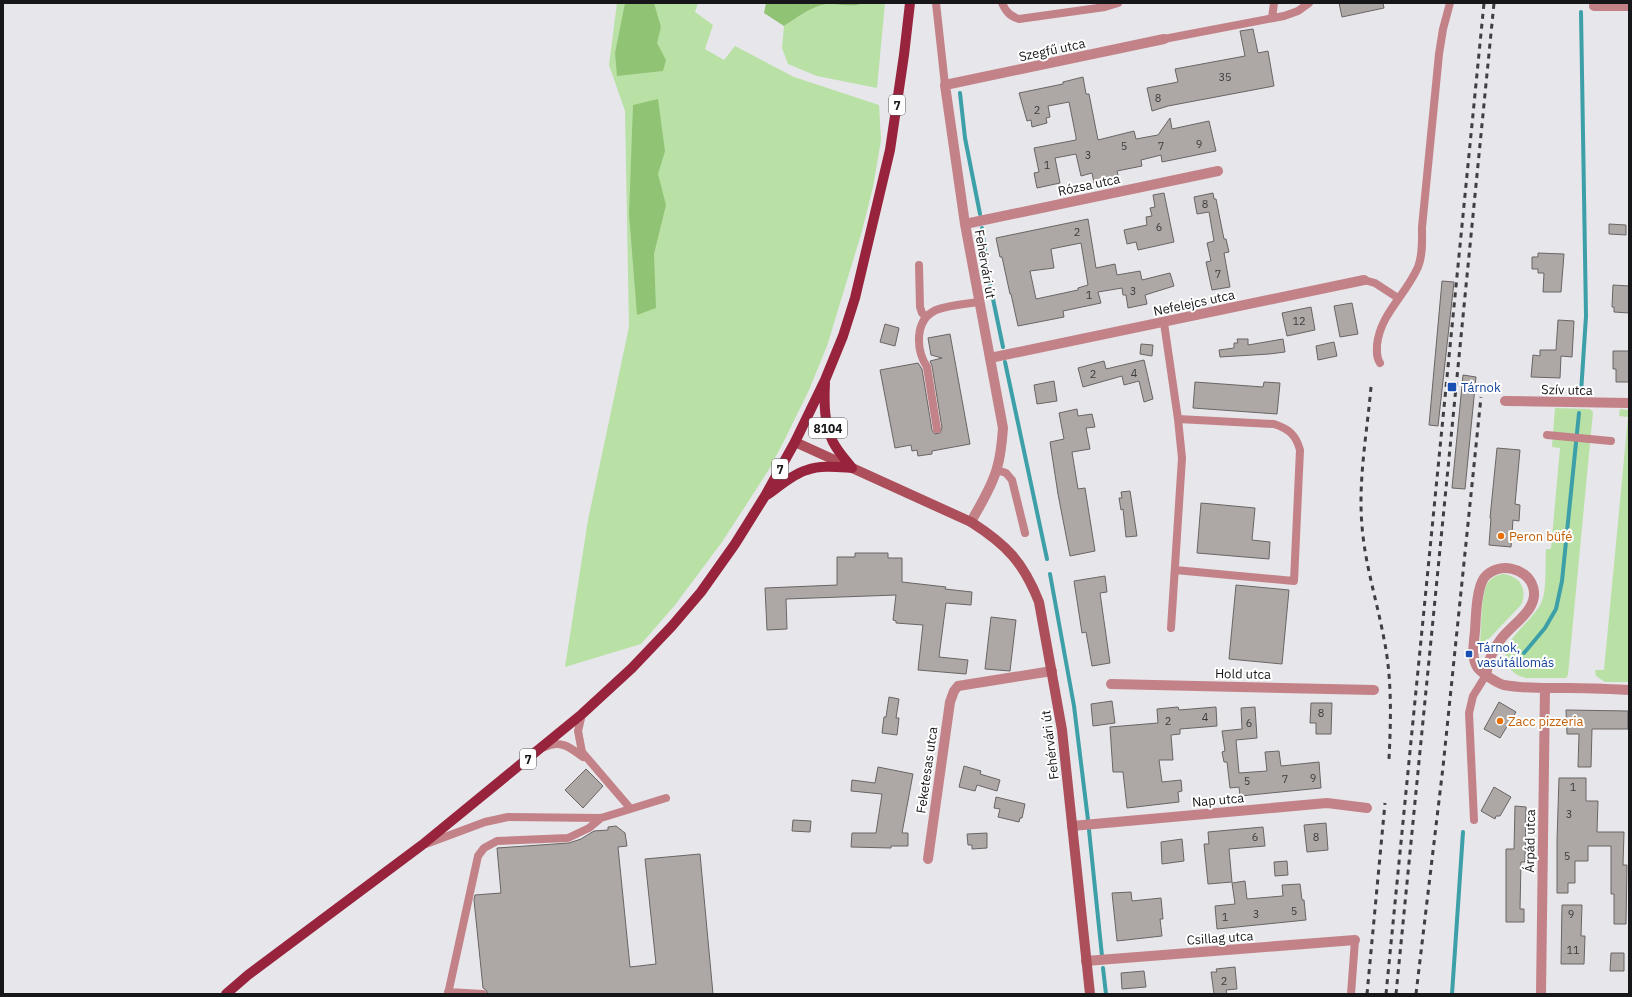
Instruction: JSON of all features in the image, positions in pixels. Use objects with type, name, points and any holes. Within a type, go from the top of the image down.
[{"type":"main road","name":"7","points":[[226,994],[254,970],[422,845],[582,714],[632,668],[672,626],[701,592],[735,544],[765,496],[795,442],[825,380],[843,336],[855,298],[890,150],[910,3]]},
{"type":"main road","name":"8104","points":[[825,380],[824,405],[828,428],[834,443],[852,468]]},
{"type":"main road","name":"Fehérvári út","points":[[795,442],[971,522],[988,533],[1012,554],[1032,586],[1039,602],[1062,730],[1090,994]]},
{"type":"main road","name":"8104","points":[[765,496],[798,473],[808,469],[827,467],[852,468]]},
{"type":"street","points":[[1594,6],[1629,6]]},
{"type":"street","name":"Szegfű utca","points":[[945,85],[1164,39]]},
{"type":"street","name":"Fehérvári út","points":[[945,85],[965,224],[1003,428],[1001,452],[997,470],[971,522]]},
{"type":"street","name":"Rózsa utca","points":[[965,224],[1218,172]]},
{"type":"street","name":"Nefelejcs utca","points":[[990,358],[1364,280]]},
{"type":"street","name":"Szív utca","points":[[1505,401],[1629,403]]},
{"type":"street","points":[[1486,675],[1490,656],[1494,648],[1502,637],[1532,605],[1534,596],[1534,590],[1529,580],[1518,571],[1509,568],[1495,569],[1489,572],[1481,584],[1476,617],[1474,662],[1478,669],[1486,675],[1503,685],[1545,688],[1629,690]]},
{"type":"street","name":"Feketesas utca","points":[[928,859],[950,702],[954,691],[958,686],[1052,671]]},
{"type":"street","name":"Hold utca","points":[[1111,684],[1374,690]]},
{"type":"street","name":"Árpád utca","points":[[1541,994],[1545,688]]},
{"type":"street","name":"Nap utca","points":[[1072,826],[1327,803],[1367,808]]},
{"type":"street","name":"Csillag utca","points":[[1086,961],[1355,940]]},
{"type":"lane","name":"Fehérvári út","points":[[936,3],[945,85]]},
{"type":"lane","points":[[1002,3],[1006,11],[1019,19],[1076,7],[1105,6],[1118,3]]},
{"type":"lane","points":[[1272,18],[1274,3]]},
{"type":"lane","points":[[1164,39],[1272,18],[1298,11],[1309,3]]},
{"type":"lane","points":[[1380,363],[1377,359],[1376,353],[1378,335],[1388,314],[1415,274],[1419,265],[1422,251],[1422,227],[1439,54],[1443,29],[1450,3]]},
{"type":"lane","points":[[920,265],[920,307],[922,313],[926,317]]},
{"type":"lane","name":"Nefelejcs utca","points":[[1364,280],[1375,283],[1398,298]]},
{"type":"lane","points":[[937,429],[927,367],[922,360],[918,339],[920,328],[926,317],[936,310],[979,302]]},
{"type":"lane","points":[[1164,322],[1178,418],[1182,458],[1171,628]]},
{"type":"lane","points":[[1175,570],[1294,581],[1300,450],[1293,433],[1288,429],[1274,424],[1178,418]]},
{"type":"lane","points":[[1547,435],[1611,441]]},
{"type":"lane","points":[[997,470],[1006,473],[1012,480],[1025,533]]},
{"type":"lane","points":[[1474,820],[1469,713],[1473,696],[1486,675]]},
{"type":"lane","points":[[582,714],[578,731],[582,752],[630,808]]},
{"type":"lane","points":[[536,752],[551,744],[559,743],[571,748],[590,762]]},
{"type":"lane","points":[[422,845],[485,822],[508,817],[601,818],[666,798]]},
{"type":"lane","points":[[483,994],[448,993],[478,856],[484,848],[497,841],[534,841],[568,838],[589,828],[601,818]]},
{"type":"lane","points":[[1351,994],[1355,940]]},
{"type":"green space","points":[[617,3],[698,3],[695,12],[713,25],[705,49],[724,60],[735,46],[794,77],[879,105],[881,140],[873,187],[862,231],[827,346],[809,390],[768,471],[722,542],[675,605],[641,644],[565,667],[588,520],[629,327],[625,111],[609,65]]},
{"type":"green space","points":[[625,3],[654,3],[661,27],[657,43],[666,60],[663,71],[617,76],[615,53]]},
{"type":"green space","points":[[766,3],[864,3],[850,6],[827,4],[821,5],[804,13],[784,26],[764,13]]},
{"type":"green space","points":[[864,3],[885,3],[877,88],[817,76],[788,64],[782,48],[784,26],[804,13],[821,5],[827,4],[850,6]]},
{"type":"green space","points":[[658,99],[665,151],[658,174],[666,205],[654,254],[656,308],[637,315],[629,214],[633,105]]},
{"type":"green space","points":[[1555,408],[1590,409],[1593,412],[1568,675],[1566,678],[1526,678],[1512,671],[1507,663],[1506,654],[1512,639],[1538,609],[1544,596],[1546,549],[1551,549],[1560,448],[1552,447]]},
{"type":"green space","points":[[1620,409],[1629,410],[1629,682],[1605,682],[1596,676],[1595,670],[1604,670],[1628,417],[1619,416]]},
{"type":"green space","points":[[1503,574],[1514,577],[1518,580],[1523,589],[1523,599],[1521,605],[1480,648],[1482,605],[1485,589],[1492,578]]},
{"type":"building","points":[[1339,3],[1383,3],[1384,8],[1342,17]]},
{"type":"building","points":[[1253,29],[1258,53],[1268,51],[1274,86],[1168,106],[1152,111],[1147,88],[1178,82],[1175,69],[1245,56],[1240,31]]},
{"type":"building","points":[[1083,77],[1086,94],[1089,94],[1098,140],[1134,131],[1136,139],[1158,135],[1170,118],[1172,129],[1209,121],[1216,151],[1162,162],[1161,155],[1141,160],[1142,166],[1117,171],[1119,179],[1094,183],[1092,173],[1081,176],[1076,154],[1055,158],[1060,183],[1037,188],[1034,173],[1039,172],[1034,148],[1076,140],[1076,137],[1069,102],[1048,106],[1050,117],[1046,118],[1047,123],[1032,127],[1031,120],[1027,121],[1019,93],[1063,84],[1063,82]]},
{"type":"building","points":[[1164,193],[1174,242],[1138,250],[1136,242],[1127,244],[1124,230],[1147,225],[1146,217],[1152,216],[1150,208],[1155,207],[1153,195]]},
{"type":"building","points":[[1213,193],[1214,199],[1216,199],[1224,239],[1226,239],[1229,252],[1224,253],[1230,287],[1212,290],[1206,262],[1211,261],[1207,243],[1214,241],[1209,212],[1197,214],[1194,197]]},
{"type":"building","points":[[1088,219],[1096,268],[1115,264],[1117,275],[1140,271],[1142,280],[1170,273],[1174,286],[1145,295],[1147,304],[1128,308],[1126,295],[1123,295],[1122,288],[1098,292],[1101,303],[1063,311],[1064,317],[1018,326],[1002,257],[1000,257],[996,238]],"holes":[[[1081,243],[1088,285],[1078,288],[1078,290],[1036,299],[1030,271],[1054,268],[1051,249]]]},
{"type":"building","points":[[1609,224],[1626,225],[1626,235],[1609,234]]},
{"type":"building","points":[[1538,253],[1564,254],[1561,292],[1543,292],[1544,273],[1538,273],[1538,269],[1532,269],[1532,257],[1538,257]]},
{"type":"building","points":[[1442,281],[1454,282],[1438,426],[1429,425]]},
{"type":"building","points":[[1613,285],[1629,286],[1629,313],[1614,312],[1614,307],[1612,307]]},
{"type":"building","points":[[1352,303],[1358,334],[1340,337],[1334,306]]},
{"type":"building","points":[[1311,307],[1315,330],[1287,336],[1282,313]]},
{"type":"building","points":[[1558,320],[1574,321],[1572,357],[1561,356],[1560,378],[1531,377],[1533,355],[1540,356],[1540,350],[1556,350]]},
{"type":"building","points":[[885,324],[899,328],[895,346],[880,342]]},
{"type":"building","points":[[950,334],[970,444],[932,451],[932,454],[918,456],[917,450],[912,451],[911,445],[895,448],[880,370],[918,363],[922,369],[932,430],[935,434],[940,433],[942,428],[930,361],[942,358],[931,355],[928,338]]},
{"type":"building","points":[[1237,339],[1248,339],[1248,345],[1283,339],[1285,352],[1220,357],[1219,350],[1234,348],[1234,343],[1238,343]]},
{"type":"building","points":[[1334,342],[1337,356],[1318,360],[1316,346]]},
{"type":"building","points":[[1141,344],[1153,345],[1152,356],[1140,354]]},
{"type":"building","points":[[1613,351],[1629,351],[1629,382],[1616,382],[1616,369],[1613,369]]},
{"type":"building","points":[[1144,360],[1153,399],[1144,402],[1139,381],[1124,385],[1122,376],[1083,387],[1078,368],[1104,361],[1106,369]]},
{"type":"building","points":[[1463,375],[1476,377],[1465,489],[1452,488]]},
{"type":"building","points":[[1054,381],[1057,401],[1037,404],[1034,385]]},
{"type":"building","points":[[1195,382],[1263,387],[1264,382],[1280,383],[1277,414],[1193,408]]},
{"type":"building","points":[[1077,409],[1078,416],[1092,414],[1095,427],[1086,428],[1090,449],[1072,452],[1078,489],[1085,488],[1095,551],[1070,556],[1050,442],[1064,439],[1059,413]]},
{"type":"building","points":[[1497,448],[1520,450],[1515,504],[1520,505],[1519,521],[1513,520],[1511,547],[1489,545],[1490,518]]},
{"type":"building","points":[[1130,491],[1137,536],[1126,537],[1123,509],[1121,510],[1119,498],[1122,498],[1121,492]]},
{"type":"building","points":[[1201,503],[1255,508],[1252,540],[1270,542],[1269,559],[1197,553]]},
{"type":"building","points":[[855,553],[888,553],[888,558],[902,558],[902,582],[946,587],[945,589],[972,592],[971,605],[946,603],[939,657],[968,660],[966,674],[918,670],[923,625],[896,623],[896,621],[893,620],[896,595],[786,599],[787,629],[767,630],[765,588],[837,585],[837,557],[855,557]]},
{"type":"building","points":[[1105,576],[1107,592],[1100,593],[1110,663],[1092,666],[1086,632],[1082,633],[1074,581]]},
{"type":"building","points":[[1236,585],[1289,590],[1282,664],[1229,659]]},
{"type":"building","points":[[991,617],[1016,620],[1010,671],[985,669]]},
{"type":"building","points":[[889,697],[899,699],[896,718],[899,718],[897,735],[882,733]]},
{"type":"building","points":[[1112,701],[1115,723],[1093,726],[1091,704]]},
{"type":"building","name":"Zacc pizzeria","points":[[1499,702],[1516,712],[1500,738],[1484,729]]},
{"type":"building","points":[[1311,703],[1332,703],[1331,734],[1316,734],[1316,723],[1310,723]]},
{"type":"building","points":[[1178,707],[1179,710],[1216,707],[1217,726],[1180,729],[1180,734],[1171,735],[1173,760],[1159,760],[1162,782],[1181,780],[1182,791],[1178,792],[1179,802],[1127,808],[1123,772],[1113,772],[1110,727],[1158,723],[1157,709]]},
{"type":"building","points":[[1255,707],[1257,738],[1236,740],[1239,773],[1267,771],[1265,752],[1279,751],[1281,766],[1319,762],[1321,788],[1240,796],[1239,787],[1230,788],[1227,762],[1224,762],[1222,752],[1225,751],[1222,731],[1242,729],[1241,708]]},
{"type":"building","points":[[1566,710],[1628,711],[1628,729],[1592,729],[1591,767],[1578,767],[1579,734],[1567,734]]},
{"type":"building","points":[[964,766],[981,771],[980,774],[1000,780],[997,791],[977,785],[975,791],[959,787]]},
{"type":"building","points":[[878,767],[913,774],[902,833],[908,833],[908,846],[891,846],[891,848],[851,847],[852,833],[876,833],[882,794],[851,791],[852,780],[875,783]]},
{"type":"building","points":[[586,769],[603,786],[583,808],[565,790]]},
{"type":"building","points":[[1559,778],[1586,778],[1586,801],[1598,801],[1597,832],[1624,832],[1623,865],[1627,865],[1626,924],[1614,924],[1614,894],[1611,894],[1611,846],[1588,846],[1588,861],[1575,861],[1575,883],[1568,883],[1568,893],[1557,893]]},
{"type":"building","points":[[1494,787],[1511,797],[1500,816],[1496,816],[1495,819],[1481,811]]},
{"type":"building","points":[[996,797],[1025,804],[1022,818],[1020,818],[1019,822],[998,817],[1000,809],[994,808]]},
{"type":"building","points":[[1515,806],[1526,807],[1525,862],[1521,862],[1520,909],[1524,909],[1524,922],[1506,922],[1506,849],[1514,849]]},
{"type":"building","points":[[793,820],[811,821],[810,832],[792,831]]},
{"type":"building","points":[[1326,823],[1328,850],[1307,852],[1304,825]]},
{"type":"building","points":[[616,826],[625,833],[627,846],[618,847],[630,967],[656,964],[645,859],[700,854],[713,994],[488,994],[483,988],[474,900],[475,895],[501,893],[497,848],[569,843],[581,839],[594,831],[608,830],[608,827]]},
{"type":"building","points":[[1263,827],[1265,846],[1229,849],[1232,882],[1208,884],[1204,844],[1209,844],[1208,832]]},
{"type":"building","points":[[987,833],[987,848],[972,849],[972,845],[968,845],[967,834]]},
{"type":"building","points":[[1182,839],[1184,861],[1162,864],[1161,842]]},
{"type":"building","points":[[1287,861],[1288,875],[1275,876],[1274,862]]},
{"type":"building","points":[[1245,881],[1247,899],[1283,896],[1282,885],[1300,884],[1302,900],[1304,900],[1306,920],[1217,929],[1215,906],[1235,904],[1232,883]]},
{"type":"building","points":[[1131,892],[1132,901],[1161,898],[1163,919],[1160,919],[1162,936],[1117,941],[1112,893]]},
{"type":"building","points":[[1562,905],[1582,905],[1581,936],[1585,936],[1584,964],[1561,964]]},
{"type":"building","points":[[1611,953],[1624,953],[1624,971],[1610,971]]},
{"type":"building","points":[[1235,967],[1237,989],[1226,990],[1227,994],[1214,994],[1211,972],[1217,972],[1216,969]]},
{"type":"building","points":[[1144,971],[1146,987],[1122,989],[1121,973]]},
{"type":"waterway","points":[[1581,12],[1586,316],[1581,393]]},
{"type":"waterway","points":[[960,93],[965,138],[980,214]]},
{"type":"waterway","points":[[982,228],[988,275],[1003,347]]},
{"type":"waterway","points":[[1005,362],[1047,559]]},
{"type":"waterway","points":[[1524,653],[1545,628],[1556,609],[1562,581],[1579,413]]},
{"type":"waterway","points":[[1050,574],[1074,706],[1088,820]]},
{"type":"waterway","points":[[1089,830],[1102,956]]},
{"type":"waterway","points":[[1452,994],[1463,832]]},
{"type":"waterway","points":[[1103,968],[1106,994]]},
{"type":"railway","points":[[1386,994],[1484,3]]},
{"type":"railway","points":[[1396,994],[1494,3]]},
{"type":"railway","points":[[1371,387],[1362,474],[1361,509],[1368,569],[1387,654],[1390,684],[1389,759]]},
{"type":"railway","points":[[1416,994],[1443,767],[1481,397]]},
{"type":"railway","points":[[1367,994],[1385,803]]},
{"type":"place","name":"Tárnok","points":[[1452,387]]},
{"type":"place","name":"Peron büfé","points":[[1501,536]]},
{"type":"place","name":"Tárnok, vasútállomás","points":[[1469,654]]},
{"type":"place","name":"Zacc pizzeria","points":[[1500,721]]}]
